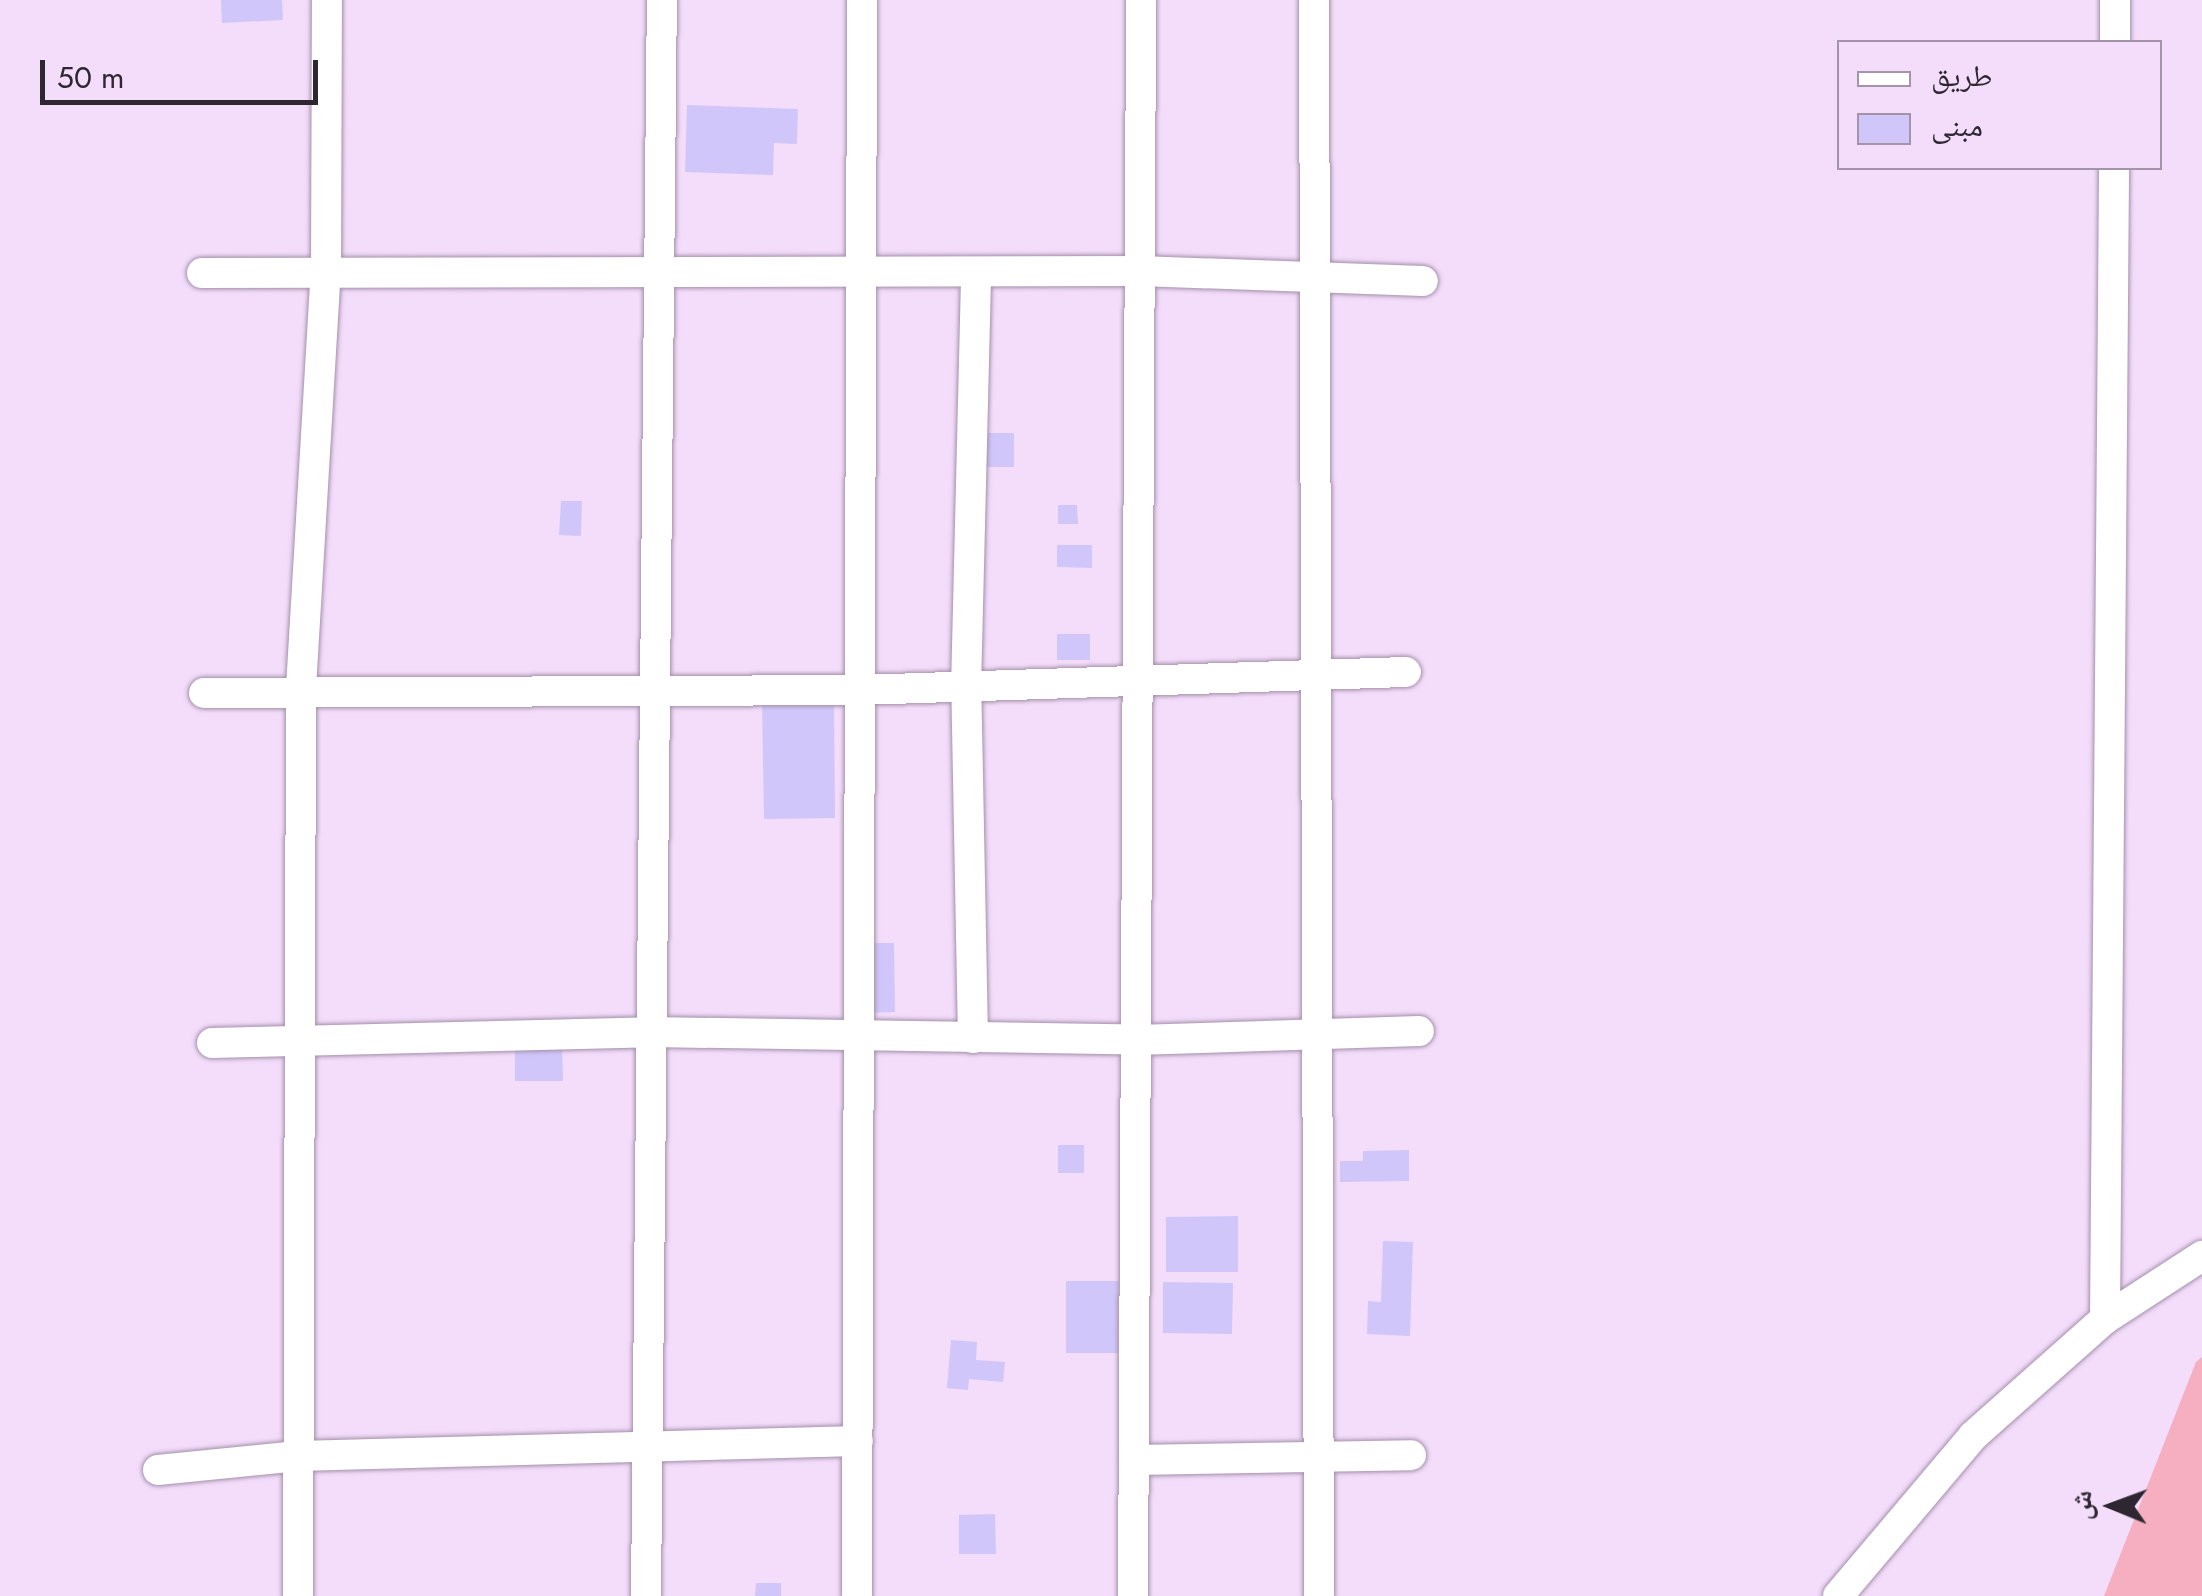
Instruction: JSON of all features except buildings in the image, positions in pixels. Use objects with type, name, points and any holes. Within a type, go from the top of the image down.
[{"type":"street","points":[[298,1596],[301,688],[326,270],[327,0]]},
{"type":"street","points":[[646,1596],[662,0]]},
{"type":"street","points":[[857,1596],[862,0]]},
{"type":"street","points":[[1134,1596],[1141,0]]},
{"type":"street","points":[[1314,0],[1319,1596]]},
{"type":"street","points":[[2115,0],[2115,40]]},
{"type":"street","points":[[2105,1319],[2114,170]]},
{"type":"street","points":[[202,274],[326,270],[976,276],[1139,271],[1422,281]]},
{"type":"street","points":[[973,1038],[966,688],[976,276]]},
{"type":"street","points":[[204,693],[301,688],[655,686],[860,690],[1316,679],[1406,672]]},
{"type":"street","points":[[212,1043],[651,1032],[1136,1040],[1317,1030],[1419,1031]]},
{"type":"street","points":[[1838,1596],[1973,1436],[2105,1319],[2202,1256]]},
{"type":"street","points":[[158,1470],[298,1456],[858,1441]]},
{"type":"street","points":[[1134,1460],[1411,1456]]},
{"type":"shaded area","points":[[2202,1357],[2202,1596],[2104,1596],[2196,1362]]}]
